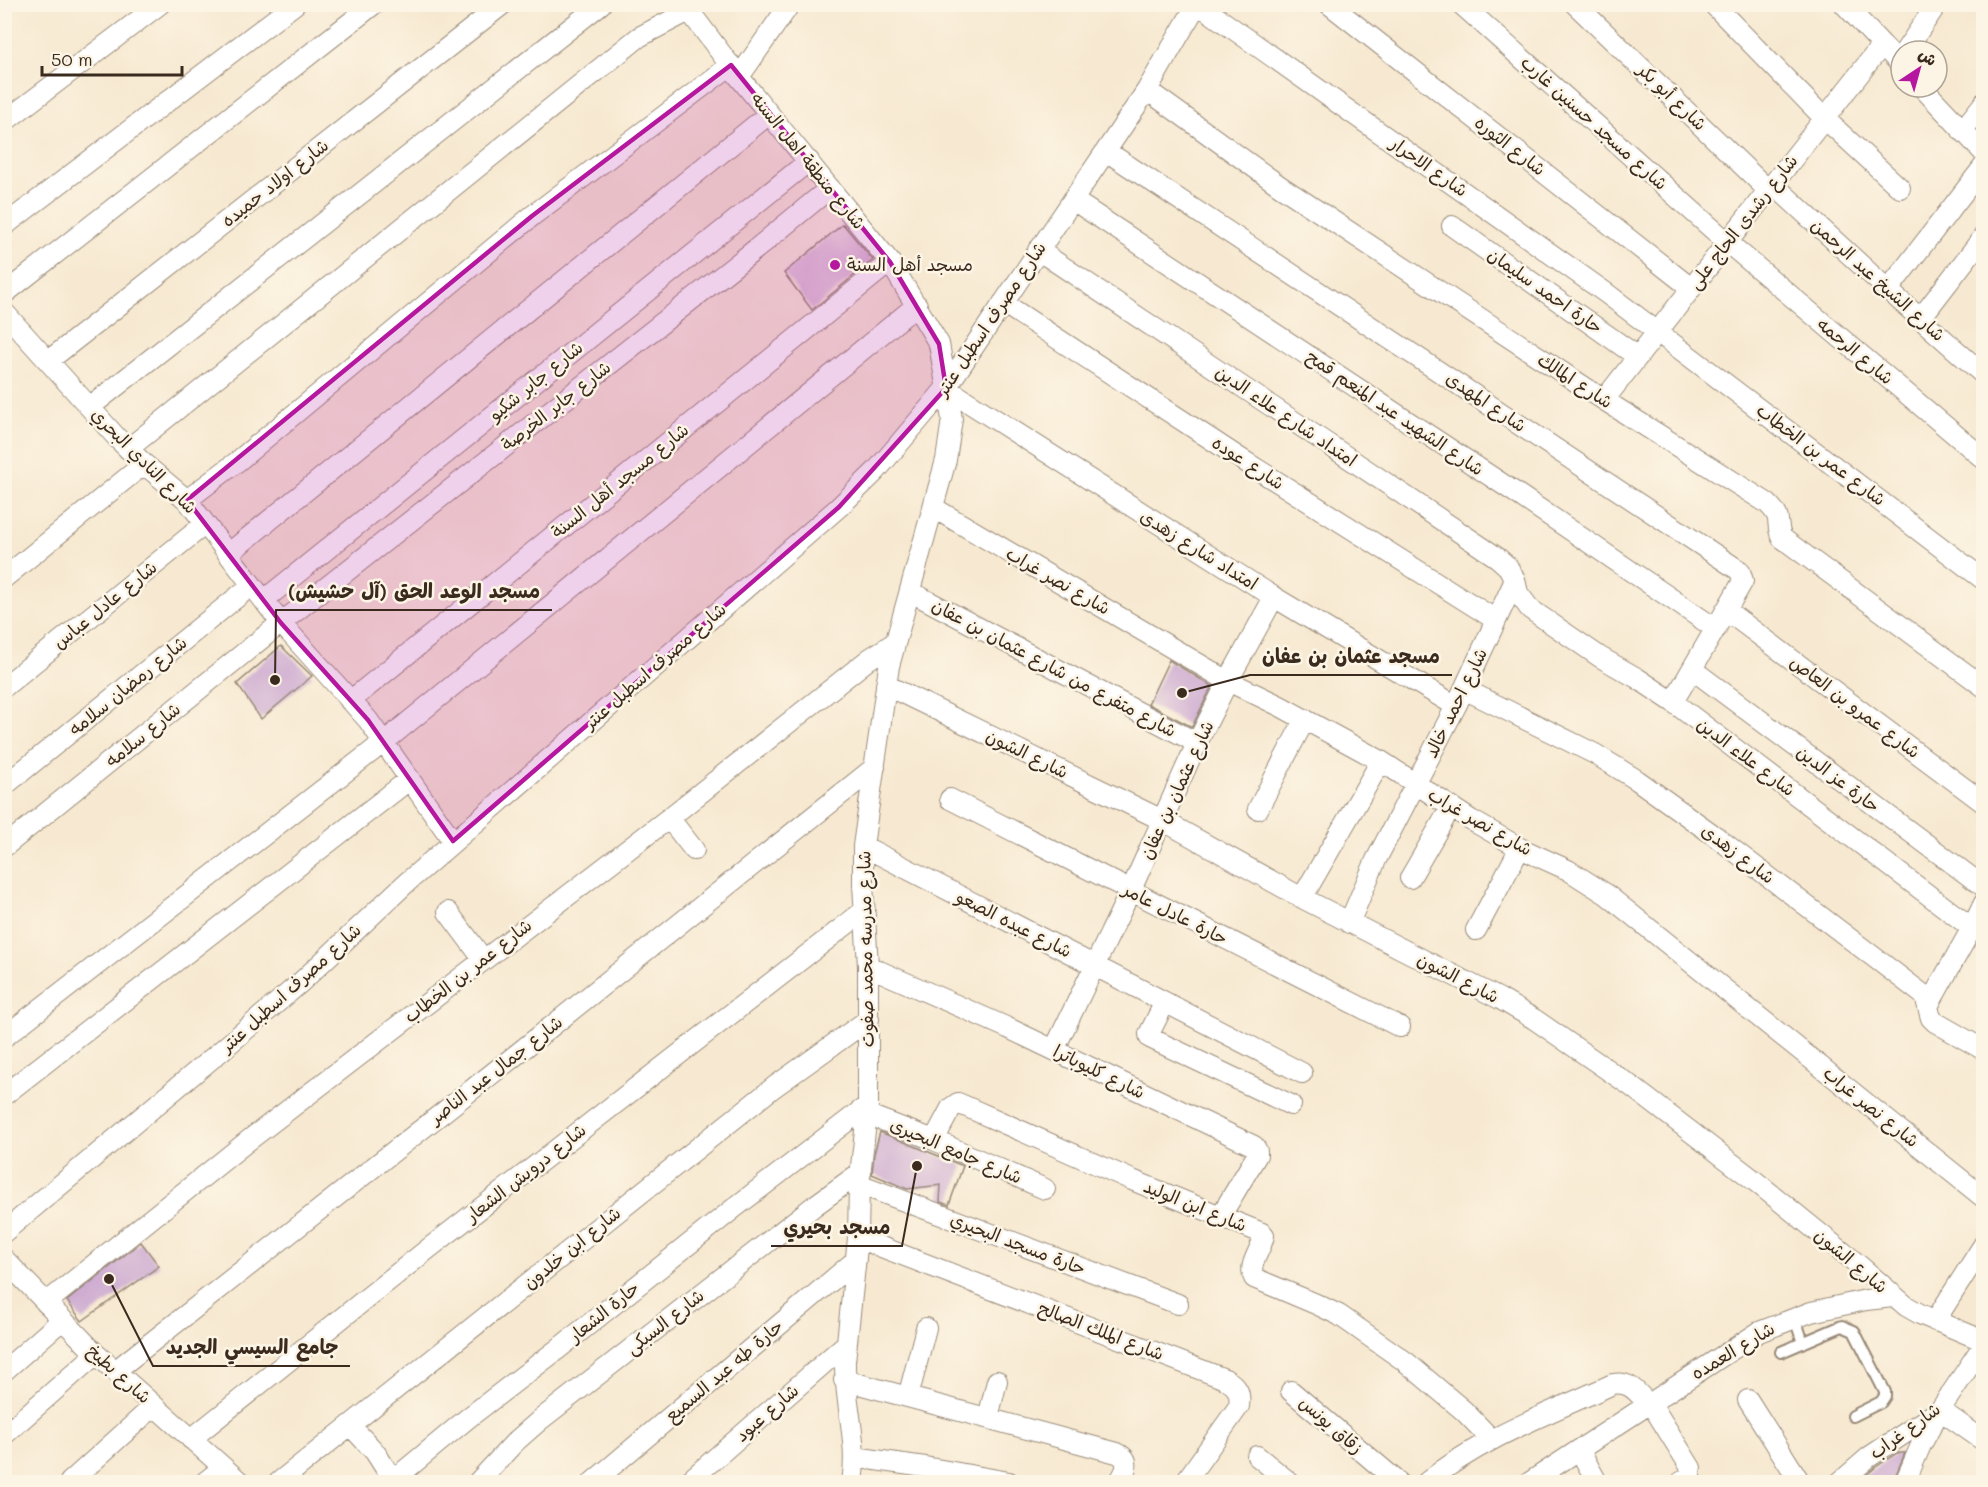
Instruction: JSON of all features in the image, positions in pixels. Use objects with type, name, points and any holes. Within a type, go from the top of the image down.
[{"type":"street","points":[[4,122],[160,4]]},
{"type":"street","points":[[4,226],[295,4]]},
{"type":"street","points":[[4,294],[374,4]]},
{"type":"street","name":"شارع اولاد حميده","points":[[48,361],[503,4]]},
{"type":"street","points":[[90,407],[601,4]]},
{"type":"street","points":[[187,500],[238,462],[532,216],[735,71],[790,4]]},
{"type":"street","name":"شارع مصرف اسطبل عنتر","points":[[4,1232],[300,982],[453,841],[839,507],[876,471],[946,388],[1147,90],[1198,4]]},
{"type":"street","name":"شارع الاحرار","points":[[1198,4],[1500,216],[1658,331]]},
{"type":"street","name":"شارع الثوره","points":[[1329,4],[1691,288]]},
{"type":"street","name":"شارع مسجد حسنين غارب","points":[[1461,4],[1727,242]]},
{"type":"street","name":"شارع أبو بكر","points":[[1575,4],[1771,187]]},
{"type":"street","points":[[1713,4],[1824,118],[1900,188]]},
{"type":"street","points":[[1844,4],[1889,50]]},
{"type":"street","points":[[1914,39],[1937,4]]},
{"type":"street","points":[[128,449],[639,37],[689,7]]},
{"type":"street","name":"شارع منطقة اهل السنه","points":[[689,7],[735,71],[890,262],[939,344],[946,388]]},
{"type":"street","name":"شارع رشدى الحاج على","points":[[1604,400],[1882,45]]},
{"type":"street","name":"شارع المالك","points":[[1147,90],[1280,186],[1604,400],[1767,503],[1779,520],[1782,538],[1983,687]]},
{"type":"street","points":[[1933,99],[1983,153]]},
{"type":"street","points":[[1962,131],[1983,103]]},
{"type":"street","points":[[228,554],[769,114]]},
{"type":"street","name":"شارع المهدى","points":[[1106,151],[1740,571],[1743,581],[1673,702]]},
{"type":"street","name":"شارع جابر شكيو","points":[[258,592],[808,161]]},
{"type":"street","points":[[1888,290],[1983,166]]},
{"type":"street","name":"شارع الشيخ عبد الرحمن","points":[[1771,187],[1983,374]]},
{"type":"street","name":"شارع جابر الخرصة","points":[[281,623],[756,249],[830,188]]},
{"type":"street","name":"شارع الشهيد عبد المنعم قمح","points":[[1073,200],[1716,629]]},
{"type":"street","name":"حارة احمد سليمان","points":[[1452,226],[1638,357]]},
{"type":"street","points":[[1920,319],[1983,236]]},
{"type":"street","name":"شارع الرحمه","points":[[1727,242],[1983,459]]},
{"type":"street","name":"امتداد شارع علاء الدين","points":[[1038,250],[1498,558],[1508,567],[1516,586]]},
{"type":"street","name":"شارع مسجد أهل السنة","points":[[350,700],[890,262]]},
{"type":"street","name":"شارع عوده","points":[[1003,303],[1238,457],[1496,620]]},
{"type":"street","points":[[4,1037],[384,742],[917,304]]},
{"type":"street","name":"شارع النادي البحري","points":[[4,312],[128,449],[187,500],[281,623],[384,742],[453,841]]},
{"type":"street","name":"شارع عمر بن الخطاب","points":[[1658,331],[1983,580]]},
{"type":"street","name":"شارع مدرسه محمد صفوت","points":[[852,1482],[854,1457],[844,1380],[858,1238],[860,1178],[867,1110],[868,966],[862,884],[863,846],[894,643],[911,592],[946,460],[952,419],[946,388]]},
{"type":"street","name":"امتداد شارع زهدى","points":[[946,388],[1274,597],[1460,697]]},
{"type":"street","points":[[4,578],[144,464]]},
{"type":"street","name":"شارع نصر غراب","points":[[934,508],[1228,681],[1305,719],[1381,761],[1451,807],[1521,848],[1568,870],[1606,894],[1983,1198]]},
{"type":"street","name":"شارع عادل عباس","points":[[4,687],[205,524]]},
{"type":"street","name":"شارع احمد خالد","points":[[1349,923],[1376,860],[1460,697],[1496,620],[1516,586]]},
{"type":"street","name":"شارع علاء الدين","points":[[1516,586],[1530,609],[1600,657],[1673,702],[1972,928]]},
{"type":"street","name":"شارع رمضان سلامه","points":[[4,786],[258,592]]},
{"type":"street","name":"شارع متفرع من شارع عثمان بن عفان","points":[[911,592],[1197,743]]},
{"type":"street","name":"شارع عثمان بن عفان","points":[[1054,1050],[1131,892],[1197,743],[1274,597]]},
{"type":"street","name":"شارع عمرو بن العاص","points":[[1727,611],[1983,803]]},
{"type":"street","name":"شارع سلامه","points":[[4,847],[281,623]]},
{"type":"street","name":"شارع عمر بن الخطاب","points":[[45,1303],[232,1154],[894,643]]},
{"type":"street","name":"حارة عز الدين","points":[[1693,670],[1983,887]]},
{"type":"street","name":"شارع الشون","points":[[886,685],[1162,820],[1302,898],[1500,999],[1534,1019],[1599,1063],[1755,1181],[1860,1266],[1893,1297],[1920,1314],[1983,1343]]},
{"type":"street","name":"شارع زهدى","points":[[1460,697],[1595,754],[1637,780],[1715,836],[1925,996],[1931,1018],[1935,1022],[1983,1050]]},
{"type":"street","points":[[1258,810],[1305,719]]},
{"type":"street","points":[[1302,898],[1381,761]]},
{"type":"street","name":"شارع جمال عبد الناصر","points":[[115,1371],[576,1007],[875,767]]},
{"type":"street","points":[[4,1095],[410,779]]},
{"type":"street","name":"حارة عادل عامر","points":[[950,799],[1400,1027]]},
{"type":"street","points":[[1410,878],[1451,807]]},
{"type":"street","points":[[669,818],[694,850]]},
{"type":"street","name":"شارع عبده الصعو","points":[[863,846],[1302,1073]]},
{"type":"street","points":[[1476,930],[1521,848]]},
{"type":"street","points":[[1928,1005],[1972,928],[1983,903]]},
{"type":"street","name":"شارع درويش الشعار","points":[[191,1439],[428,1249],[865,910]]},
{"type":"street","points":[[448,912],[483,959]]},
{"type":"street","name":"شارع كليوباترا","points":[[868,966],[962,1006],[1254,1146],[1257,1155],[1220,1217]]},
{"type":"street","points":[[1165,1002],[1149,1034],[1150,1038],[1291,1105]]},
{"type":"street","name":"شارع ابن خلدون","points":[[279,1482],[774,1087],[868,1019]]},
{"type":"street","name":"شارع ابن الوليد","points":[[934,1140],[951,1108],[958,1103],[1101,1167],[1264,1235],[1252,1265],[1251,1272],[1254,1278],[1339,1315],[1406,1362],[1464,1411],[1492,1440]]},
{"type":"street","name":"شارع جامع البحيرى","points":[[867,1110],[1046,1190]]},
{"type":"street","name":"حارة الشعار","points":[[350,1425],[375,1452],[389,1474],[396,1475],[403,1472],[733,1209],[867,1110]]},
{"type":"street","name":"حارة مسجد البحيري","points":[[860,1178],[1178,1304]]},
{"type":"street","name":"شارع السبكى","points":[[478,1482],[515,1442],[540,1420],[814,1206],[860,1178]]},
{"type":"street","name":"شارع الملك الصالح","points":[[858,1238],[1225,1379],[1234,1385],[1240,1395],[1239,1406],[1185,1482]]},
{"type":"street","points":[[1935,1320],[1983,1245]]},
{"type":"street","name":"شارع بطيخ","points":[[4,1259],[96,1354],[240,1482]]},
{"type":"street","name":"حارة طه عبد السميع","points":[[592,1482],[856,1260]]},
{"type":"street","name":"شارع العمده","points":[[1530,1482],[1759,1332],[1838,1305],[1893,1297]]},
{"type":"street","points":[[4,1371],[62,1320]]},
{"type":"street","points":[[908,1397],[926,1328]]},
{"type":"street","name":"شارع غراب","points":[[1840,1482],[1869,1457],[1940,1410],[1983,1343]]},
{"type":"street","name":"شارع عبود","points":[[688,1482],[846,1344]]},
{"type":"street","points":[[4,1435],[96,1354]]},
{"type":"street","points":[[844,1380],[1124,1456],[1127,1469],[1119,1482]]},
{"type":"street","points":[[988,1418],[997,1381]]},
{"type":"street","points":[[1427,1482],[1492,1440],[1613,1384],[1621,1383],[1631,1386],[1649,1403],[1691,1468],[1691,1474],[1687,1480],[1681,1482]]},
{"type":"street","name":"زقاق يونس","points":[[1291,1391],[1398,1482]]},
{"type":"street","points":[[1748,1400],[1800,1482]]},
{"type":"street","points":[[70,1482],[154,1406]]},
{"type":"street","points":[[1905,1482],[1940,1410],[1983,1441]]},
{"type":"street","points":[[1580,1451],[1597,1482]]},
{"type":"street","points":[[1257,1456],[1288,1482]]},
{"type":"street","points":[[854,1457],[1009,1482]]},
{"type":"street","points":[[206,1482],[223,1468]]},
{"type":"lane","points":[[1795,1318],[1803,1343]]},
{"type":"lane","points":[[1781,1352],[1842,1326],[1854,1331],[1885,1396],[1881,1402],[1853,1416]]},
{"type":"highlighted area","points":[[731,65],[890,262],[939,344],[946,388],[839,507],[453,841],[368,720],[281,623],[187,500],[532,216]]},
{"type":"building","name":"مسجد أهل السنة","points":[[843,224],[873,260],[812,310],[784,273]]},
{"type":"building","points":[[281,646],[312,676],[261,719],[237,684]]},
{"type":"building","points":[[1169,660],[1212,686],[1192,727],[1148,704]]},
{"type":"building","points":[[880,1132],[963,1166],[949,1205],[940,1202],[941,1185],[907,1189],[872,1174]]},
{"type":"building","points":[[141,1242],[159,1266],[82,1321],[67,1301]]},
{"type":"building","points":[[1897,1453],[1905,1453],[1893,1482],[1858,1482],[1876,1467]]},
{"type":"place","name":"مسجد أهل السنة","points":[[835,265]]},
{"type":"place","name":"مسجد الوعد الحق (آل حشيش)","points":[[275,680]]},
{"type":"place","name":"مسجد عثمان بن عفان","points":[[1182,693]]},
{"type":"place","name":"مسجد بحيري","points":[[917,1166]]},
{"type":"place","name":"جامع السيسي الجديد","points":[[109,1279]]}]
